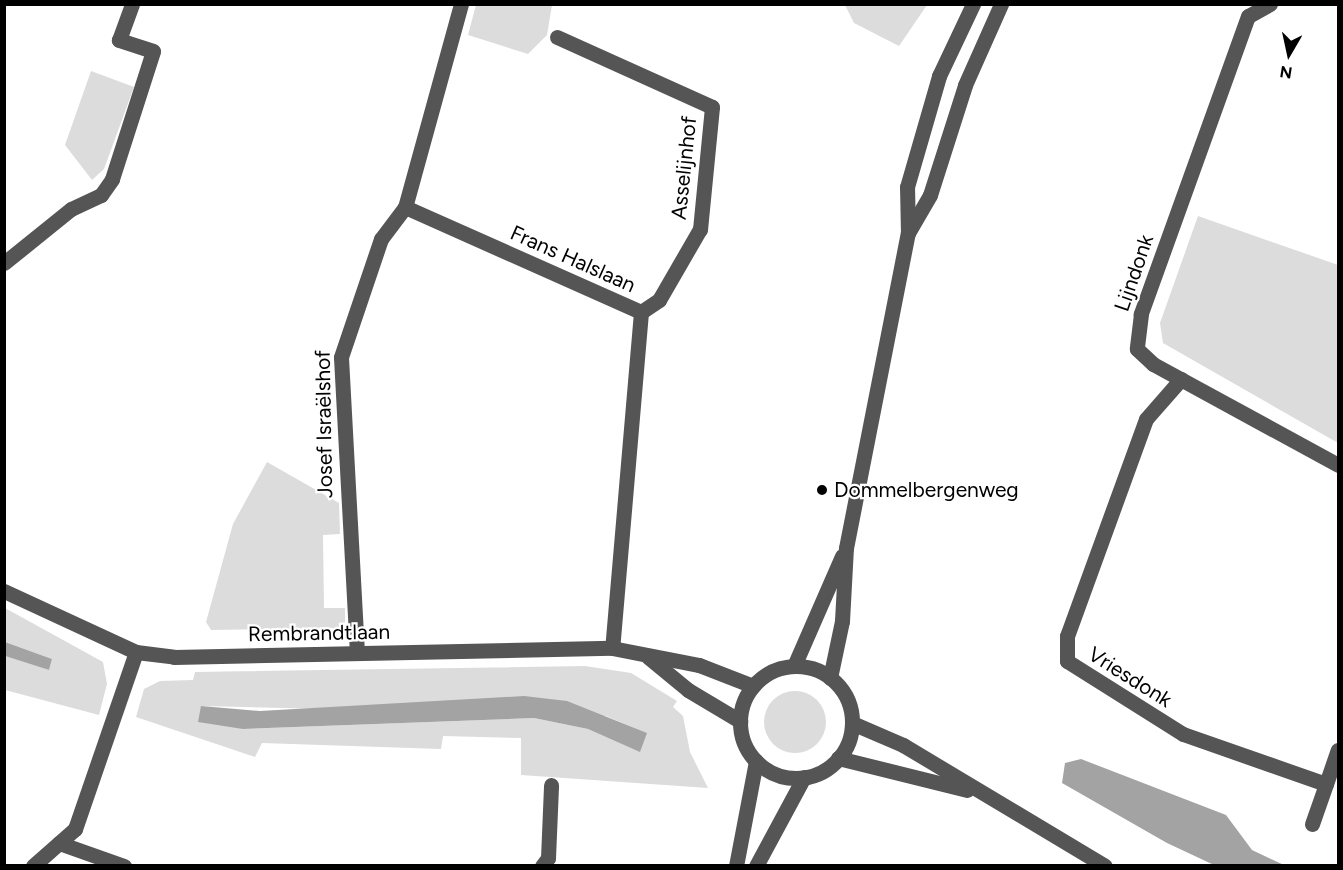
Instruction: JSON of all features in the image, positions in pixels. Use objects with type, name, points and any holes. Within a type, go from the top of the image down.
[{"type":"street","points":[[4,263],[70,209],[101,195],[112,179],[153,51],[119,40],[132,4]]},
{"type":"street","points":[[405,207],[461,4]]},
{"type":"street","points":[[830,678],[842,621],[846,548],[908,233],[907,187],[939,76],[973,4]]},
{"type":"street","points":[[908,233],[930,195],[965,85],[1001,4]]},
{"type":"street","name":"Lijndonk","points":[[1270,4],[1248,16],[1136,334],[1137,349],[1181,379],[1338,465]]},
{"type":"street","name":"Asselijnhof","points":[[557,37],[712,107],[700,229],[659,300],[641,312]]},
{"type":"street","name":"Frans Halslaan","points":[[405,207],[641,312],[612,648]]},
{"type":"street","name":"Josef Israëlshof","points":[[357,653],[341,357],[381,238],[405,207]]},
{"type":"street","name":"Vriesdonk","points":[[1181,379],[1146,419],[1068,636],[1067,661],[1183,734],[1326,784]]},
{"type":"street","points":[[794,666],[846,548]]},
{"type":"street","name":"Rembrandtlaan","points":[[4,591],[136,652],[174,657],[612,648],[648,657],[699,665],[753,686]]},
{"type":"street","points":[[33,866],[75,829],[136,652]]},
{"type":"street","name":"Rembrandtlaan","points":[[648,657],[688,690],[740,721]]},
{"type":"street","points":[[736,866],[756,762],[740,721],[753,686],[771,672],[794,666],[830,678],[846,698],[852,723],[838,758],[804,777],[787,777],[756,762]]},
{"type":"street","points":[[852,723],[903,745],[981,794],[1105,866]]},
{"type":"street","points":[[1312,824],[1338,750]]},
{"type":"street","points":[[838,758],[981,794]]},
{"type":"street","points":[[756,866],[804,777]]},
{"type":"street","points":[[542,866],[548,858],[551,785]]},
{"type":"street","points":[[58,843],[124,866]]},
{"type":"shaded area","points":[[476,5],[552,5],[547,35],[528,54],[468,35]]},
{"type":"shaded area","points":[[845,5],[927,5],[899,46],[854,23]]},
{"type":"shaded area","points":[[91,71],[134,87],[104,169],[92,180],[65,145]]},
{"type":"shaded area","points":[[1198,216],[1338,265],[1338,443],[1163,343],[1160,323]]},
{"type":"shaded area","points":[[267,462],[339,503],[340,534],[323,535],[324,608],[345,608],[345,628],[211,630],[206,622],[233,524]]},
{"type":"shaded area","points":[[5,608],[103,662],[107,684],[99,715],[5,690],[5,656],[49,670],[52,659],[5,642]]},
{"type":"shaded area","points":[[5,642],[52,659],[49,670],[5,656]]},
{"type":"shaded area","points":[[585,666],[631,673],[677,701],[673,707],[683,716],[690,752],[708,788],[521,775],[521,738],[443,736],[441,749],[262,743],[255,757],[136,717],[144,689],[160,681],[193,680],[195,672]],"holes":[[[201,706],[606,716],[646,733],[639,751],[588,729],[534,718],[243,729]]]},
{"type":"shaded area","points":[[795,691],[807,693],[817,700],[824,710],[826,722],[824,734],[817,744],[807,751],[795,753],[783,751],[773,744],[766,734],[764,722],[766,710],[773,700],[783,693]]},
{"type":"shaded area","points":[[524,696],[567,701],[647,733],[640,752],[588,729],[534,718],[243,729],[198,722],[201,706],[260,711]]},
{"type":"shaded area","points":[[1081,759],[1226,815],[1252,850],[1284,865],[1214,865],[1167,843],[1062,783],[1065,763]]},
{"type":"place","name":"Dommelbergenweg","points":[[822,490]]}]
